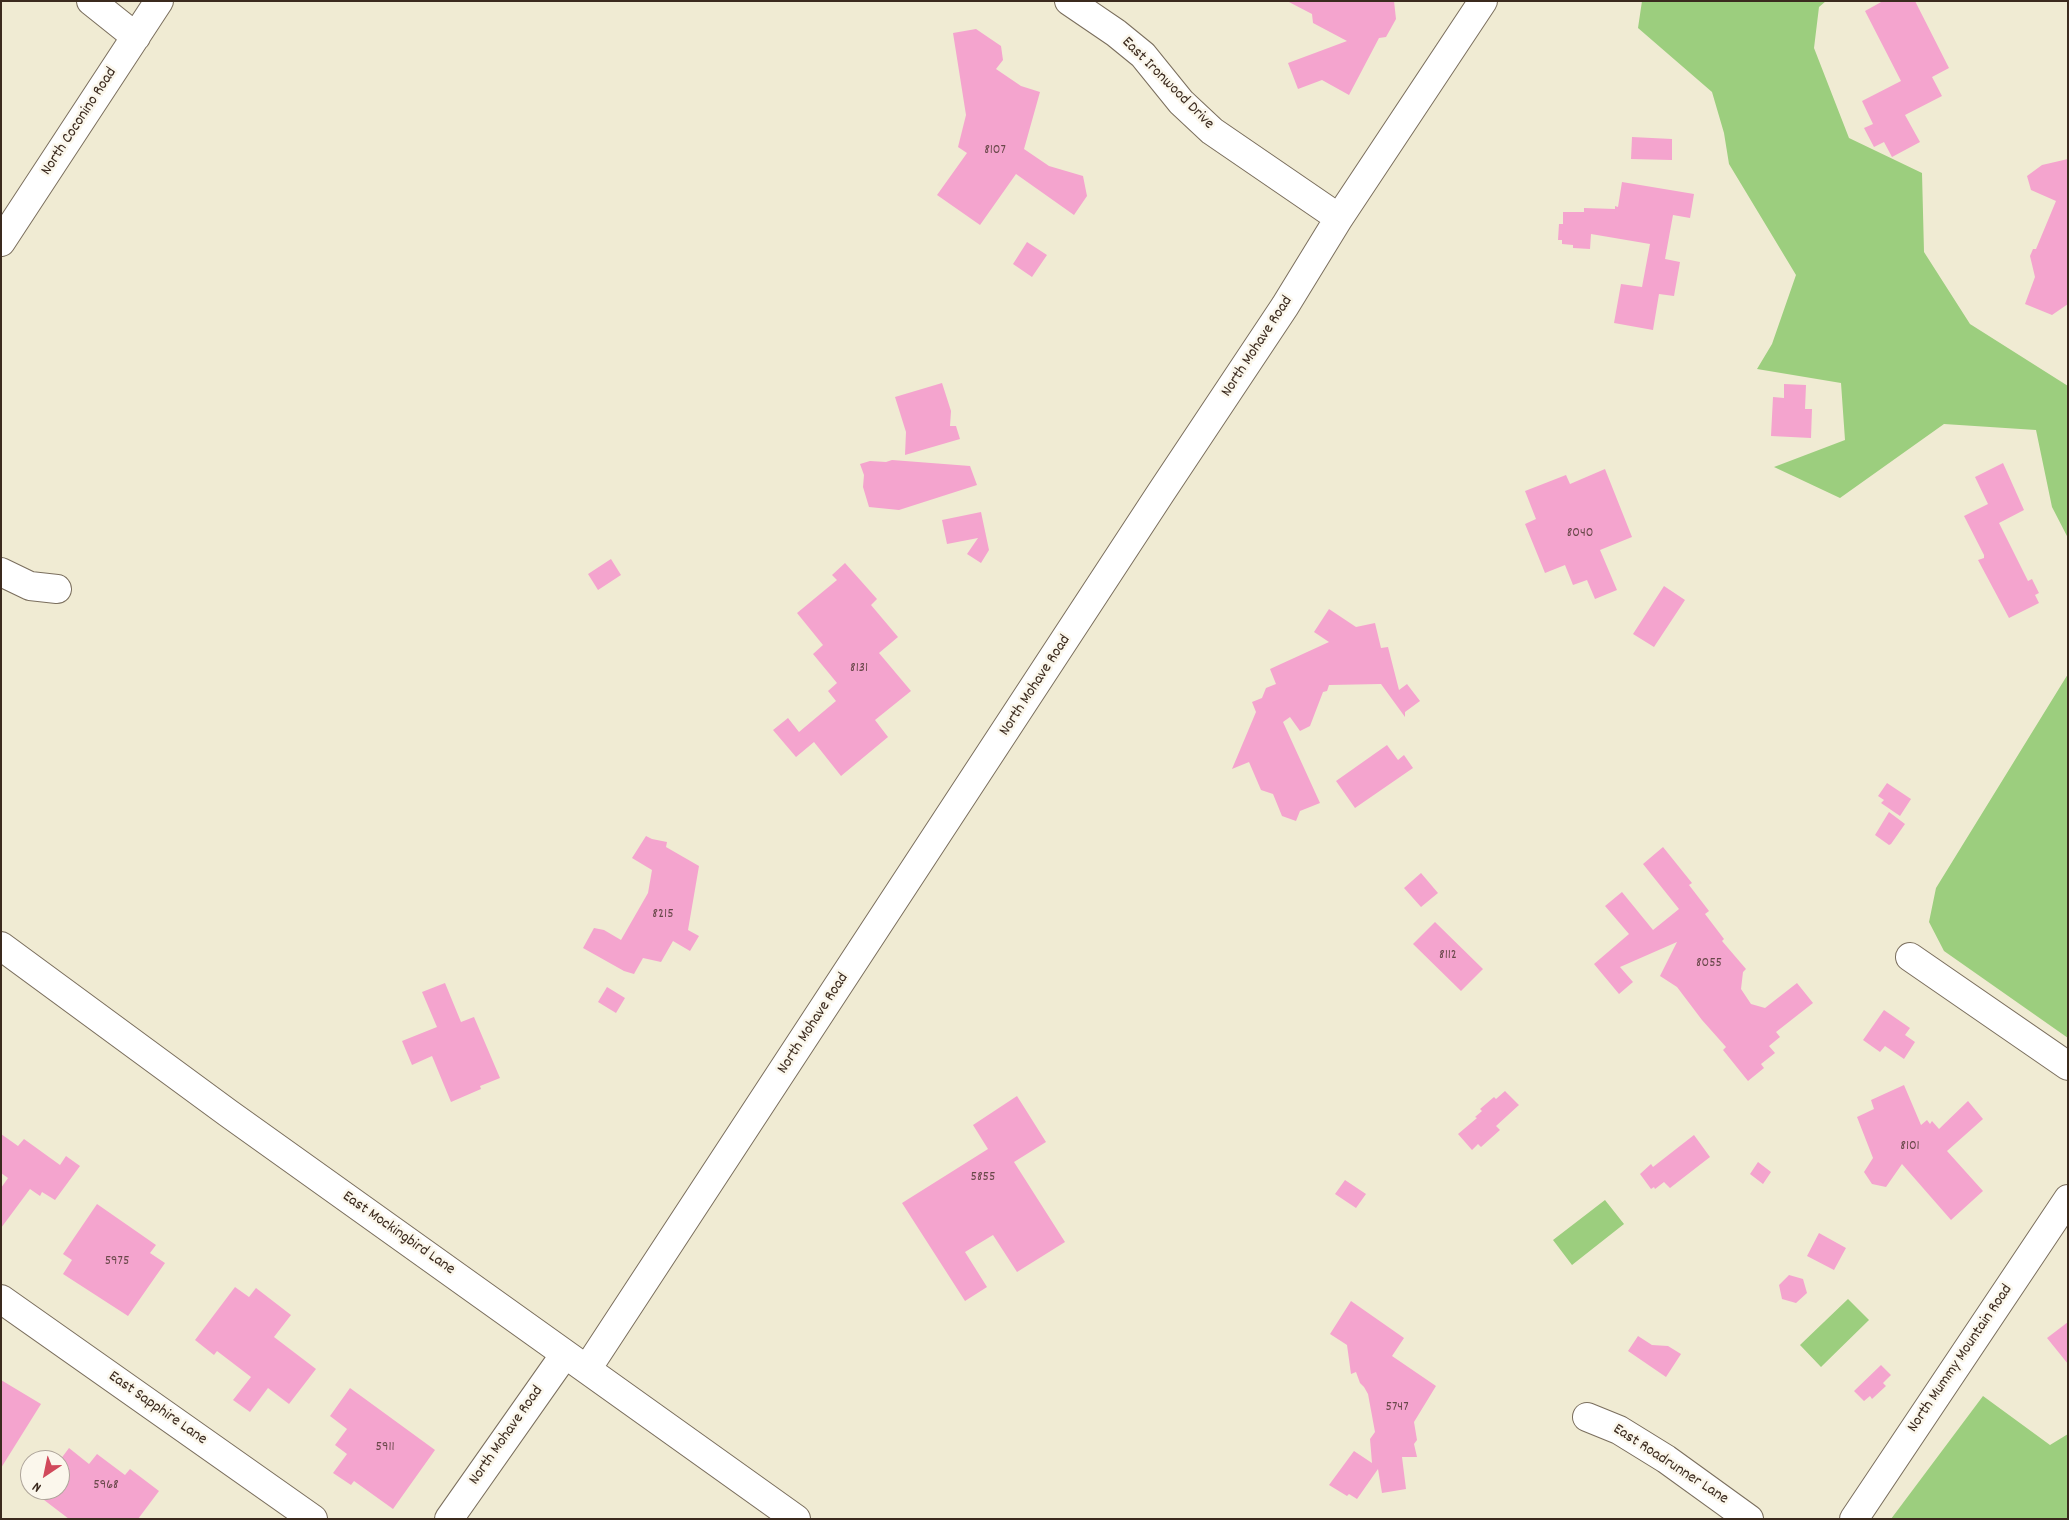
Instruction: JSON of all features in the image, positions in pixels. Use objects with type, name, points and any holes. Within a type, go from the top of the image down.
[{"type":"street","points":[[91,1],[136,37]]},
{"type":"street","name":"North Coconino Road","points":[[1,242],[159,1]]},
{"type":"street","name":"East Ironwood Drive","points":[[1069,1],[1116,33],[1143,56],[1181,102],[1212,131],[1339,218]]},
{"type":"street","name":"North Mohave Road","points":[[587,1369],[1285,306],[1339,218],[1483,1]]},
{"type":"street","points":[[1,572],[30,586],[57,589]]},
{"type":"street","name":"East Mockingbird Lane","points":[[1,946],[228,1113],[796,1519]]},
{"type":"street","points":[[1910,958],[2068,1066]]},
{"type":"street","name":"North Mummy Mountain Road","points":[[1854,1519],[2068,1199]]},
{"type":"street","name":"East Sapphire Lane","points":[[1,1299],[313,1519]]},
{"type":"street","name":"North Mohave Road","points":[[449,1519],[565,1354]]},
{"type":"street","name":"East Roadrunner Lane","points":[[1587,1417],[1619,1430],[1666,1459],[1749,1519]]},
{"type":"green space","points":[[1642,1],[1826,1],[1819,7],[1814,48],[1849,138],[1922,173],[1924,252],[1970,324],[2068,386],[2068,538],[2052,507],[2036,430],[1944,424],[1840,498],[1774,467],[1845,440],[1841,383],[1757,369],[1772,344],[1796,275],[1729,164],[1724,133],[1712,92],[1638,28]]},
{"type":"green space","points":[[2068,674],[2068,1038],[1944,951],[1929,922],[1936,888]]},
{"type":"green space","points":[[1605,1200],[1624,1224],[1572,1265],[1553,1240]]},
{"type":"green space","points":[[1848,1299],[1869,1320],[1821,1367],[1800,1345]]},
{"type":"green space","points":[[1983,1396],[2050,1445],[2068,1434],[2068,1519],[1891,1519]]},
{"type":"building","points":[[1287,1],[1394,1],[1396,19],[1386,37],[1379,38],[1349,95],[1322,80],[1298,89],[1288,63],[1347,41],[1313,23],[1312,14]]},
{"type":"building","points":[[1883,1],[1915,1],[1949,68],[1932,77],[1942,96],[1905,115],[1920,142],[1892,157],[1884,142],[1874,147],[1864,128],[1873,124],[1862,101],[1901,81],[1865,11]]},
{"type":"building","points":[[976,29],[1001,46],[1003,60],[996,69],[1021,86],[1040,92],[1024,149],[1049,166],[1083,176],[1087,196],[1074,215],[1016,174],[980,225],[937,195],[967,153],[958,147],[966,115],[953,33]]},
{"type":"building","points":[[1632,137],[1672,139],[1672,160],[1631,159]]},
{"type":"building","points":[[2068,159],[2068,304],[2052,315],[2025,304],[2035,277],[2030,256],[2033,249],[2036,249],[2056,201],[2031,190],[2027,176],[2042,165]]},
{"type":"building","points":[[1622,182],[1694,194],[1690,218],[1673,215],[1665,259],[1680,262],[1674,296],[1659,294],[1653,330],[1614,323],[1621,284],[1642,287],[1650,244],[1591,234],[1590,249],[1573,248],[1573,245],[1562,244],[1562,240],[1558,240],[1559,224],[1563,224],[1563,212],[1584,212],[1584,208],[1615,209],[1615,206],[1618,207]]},
{"type":"building","points":[[1027,242],[1047,255],[1032,277],[1013,264]]},
{"type":"building","points":[[942,383],[951,411],[950,426],[956,426],[960,439],[905,455],[906,432],[895,397]]},
{"type":"building","points":[[1784,384],[1806,385],[1805,409],[1812,409],[1811,438],[1771,436],[1773,397],[1784,398]]},
{"type":"building","points":[[892,460],[970,466],[977,485],[899,510],[869,507],[863,487],[864,475],[860,464],[870,461],[886,462]]},
{"type":"building","points":[[2003,463],[2024,510],[1999,523],[2028,581],[2032,579],[2039,593],[2035,595],[2039,603],[2009,618],[1978,560],[1984,558],[1984,555],[1964,516],[1988,504],[1975,477]]},
{"type":"building","points":[[1605,469],[1632,537],[1600,550],[1617,590],[1595,599],[1587,580],[1573,585],[1565,565],[1545,573],[1525,524],[1536,519],[1525,491],[1566,475],[1570,484]]},
{"type":"building","points":[[981,512],[989,550],[981,563],[967,554],[978,538],[947,544],[942,520]]},
{"type":"building","points":[[611,559],[621,575],[598,590],[588,574]]},
{"type":"building","points":[[845,563],[877,599],[871,605],[898,637],[879,653],[911,691],[875,720],[888,737],[841,776],[814,742],[796,757],[773,730],[788,718],[799,732],[836,701],[828,691],[837,683],[813,654],[823,645],[797,613],[837,580],[832,575]]},
{"type":"building","points":[[1664,586],[1685,600],[1654,647],[1633,634]]},
{"type":"building","points":[[1329,609],[1356,627],[1375,623],[1381,648],[1388,647],[1399,690],[1407,684],[1420,701],[1405,712],[1405,717],[1381,684],[1329,685],[1327,691],[1323,692],[1310,726],[1300,731],[1290,717],[1283,722],[1320,803],[1300,811],[1296,821],[1282,816],[1273,794],[1261,790],[1249,762],[1232,769],[1256,712],[1252,702],[1262,698],[1266,688],[1276,684],[1270,669],[1329,642],[1314,632]]},
{"type":"building","points":[[1387,745],[1398,760],[1404,755],[1413,768],[1355,808],[1336,781]]},
{"type":"building","points":[[1887,783],[1911,799],[1900,816],[1881,803],[1884,800],[1878,796]]},
{"type":"building","points":[[1889,812],[1905,824],[1889,845],[1875,835]]},
{"type":"building","points":[[646,836],[667,842],[666,847],[699,866],[688,930],[699,936],[690,951],[673,941],[661,962],[643,958],[634,974],[624,971],[583,948],[594,928],[604,930],[621,940],[648,893],[652,870],[632,858]]},
{"type":"building","points":[[1663,847],[1692,883],[1689,885],[1709,911],[1705,914],[1724,939],[1722,941],[1746,969],[1743,972],[1741,989],[1751,1004],[1765,1008],[1797,983],[1813,1003],[1776,1032],[1780,1037],[1769,1046],[1775,1053],[1761,1064],[1764,1068],[1748,1081],[1723,1050],[1726,1047],[1702,1020],[1677,987],[1660,976],[1677,942],[1620,967],[1633,982],[1619,994],[1594,964],[1629,934],[1605,906],[1622,892],[1653,930],[1679,909],[1643,864]]},
{"type":"building","points":[[1421,873],[1438,893],[1421,907],[1404,888]]},
{"type":"building","points":[[1435,922],[1483,969],[1461,991],[1413,944]]},
{"type":"building","points":[[445,983],[461,1022],[474,1017],[500,1078],[480,1086],[481,1089],[451,1102],[432,1056],[412,1065],[402,1041],[437,1027],[422,992]]},
{"type":"building","points":[[607,987],[625,998],[616,1013],[598,1002]]},
{"type":"building","points":[[1884,1010],[1910,1028],[1905,1035],[1915,1042],[1904,1059],[1885,1046],[1880,1052],[1863,1040]]},
{"type":"building","points":[[1904,1085],[1921,1125],[1927,1120],[1930,1124],[1932,1121],[1939,1129],[1968,1101],[1983,1119],[1947,1151],[1983,1191],[1951,1220],[1902,1164],[1886,1187],[1872,1184],[1864,1172],[1873,1158],[1857,1117],[1874,1109],[1871,1100]]},
{"type":"building","points":[[1505,1091],[1519,1105],[1496,1126],[1500,1130],[1481,1147],[1478,1144],[1472,1150],[1458,1134],[1477,1118],[1475,1117],[1482,1111],[1480,1109],[1494,1097],[1496,1099]]},
{"type":"building","points":[[1017,1096],[1046,1142],[1014,1162],[1065,1242],[1017,1272],[993,1235],[965,1252],[987,1287],[965,1301],[902,1203],[988,1149],[973,1125]]},
{"type":"building","points":[[1,1134],[18,1146],[24,1139],[60,1165],[66,1156],[80,1166],[55,1200],[42,1192],[40,1196],[30,1189],[1,1228],[1,1188],[8,1178],[1,1173]]},
{"type":"building","points":[[1694,1135],[1710,1157],[1670,1188],[1664,1182],[1655,1189],[1654,1187],[1651,1189],[1640,1174],[1651,1164],[1653,1167]]},
{"type":"building","points":[[1758,1162],[1771,1172],[1763,1184],[1750,1174]]},
{"type":"building","points":[[1345,1180],[1366,1194],[1356,1208],[1335,1194]]},
{"type":"building","points":[[97,1204],[156,1245],[150,1253],[165,1263],[128,1316],[63,1274],[72,1260],[63,1254]]},
{"type":"building","points":[[1819,1233],[1846,1248],[1834,1270],[1807,1256]]},
{"type":"building","points":[[1789,1275],[1803,1279],[1807,1293],[1796,1303],[1782,1299],[1779,1285]]},
{"type":"building","points":[[235,1287],[249,1297],[256,1288],[291,1315],[274,1337],[316,1369],[289,1404],[268,1388],[250,1412],[233,1400],[251,1377],[217,1351],[214,1355],[195,1340]]},
{"type":"building","points":[[1351,1301],[1404,1338],[1392,1356],[1436,1386],[1414,1422],[1417,1440],[1414,1444],[1417,1457],[1402,1457],[1406,1489],[1382,1493],[1378,1469],[1357,1499],[1349,1494],[1347,1496],[1329,1485],[1354,1451],[1372,1463],[1370,1439],[1375,1432],[1368,1394],[1360,1383],[1356,1372],[1351,1374],[1347,1345],[1330,1334]]},
{"type":"building","points":[[2068,1322],[2068,1364],[2047,1338]]},
{"type":"building","points":[[1638,1336],[1652,1345],[1668,1346],[1681,1354],[1666,1377],[1628,1351]]},
{"type":"building","points":[[1881,1365],[1891,1375],[1883,1383],[1886,1386],[1872,1399],[1870,1396],[1864,1401],[1854,1391]]},
{"type":"building","points":[[1,1380],[41,1404],[1,1468]]},
{"type":"building","points":[[350,1388],[435,1450],[393,1509],[354,1481],[351,1485],[333,1473],[347,1454],[335,1445],[347,1429],[330,1416]]},
{"type":"building","points":[[69,1448],[89,1464],[97,1454],[125,1475],[130,1469],[159,1491],[138,1519],[69,1519],[44,1500],[70,1500],[70,1450],[68,1450]]}]
